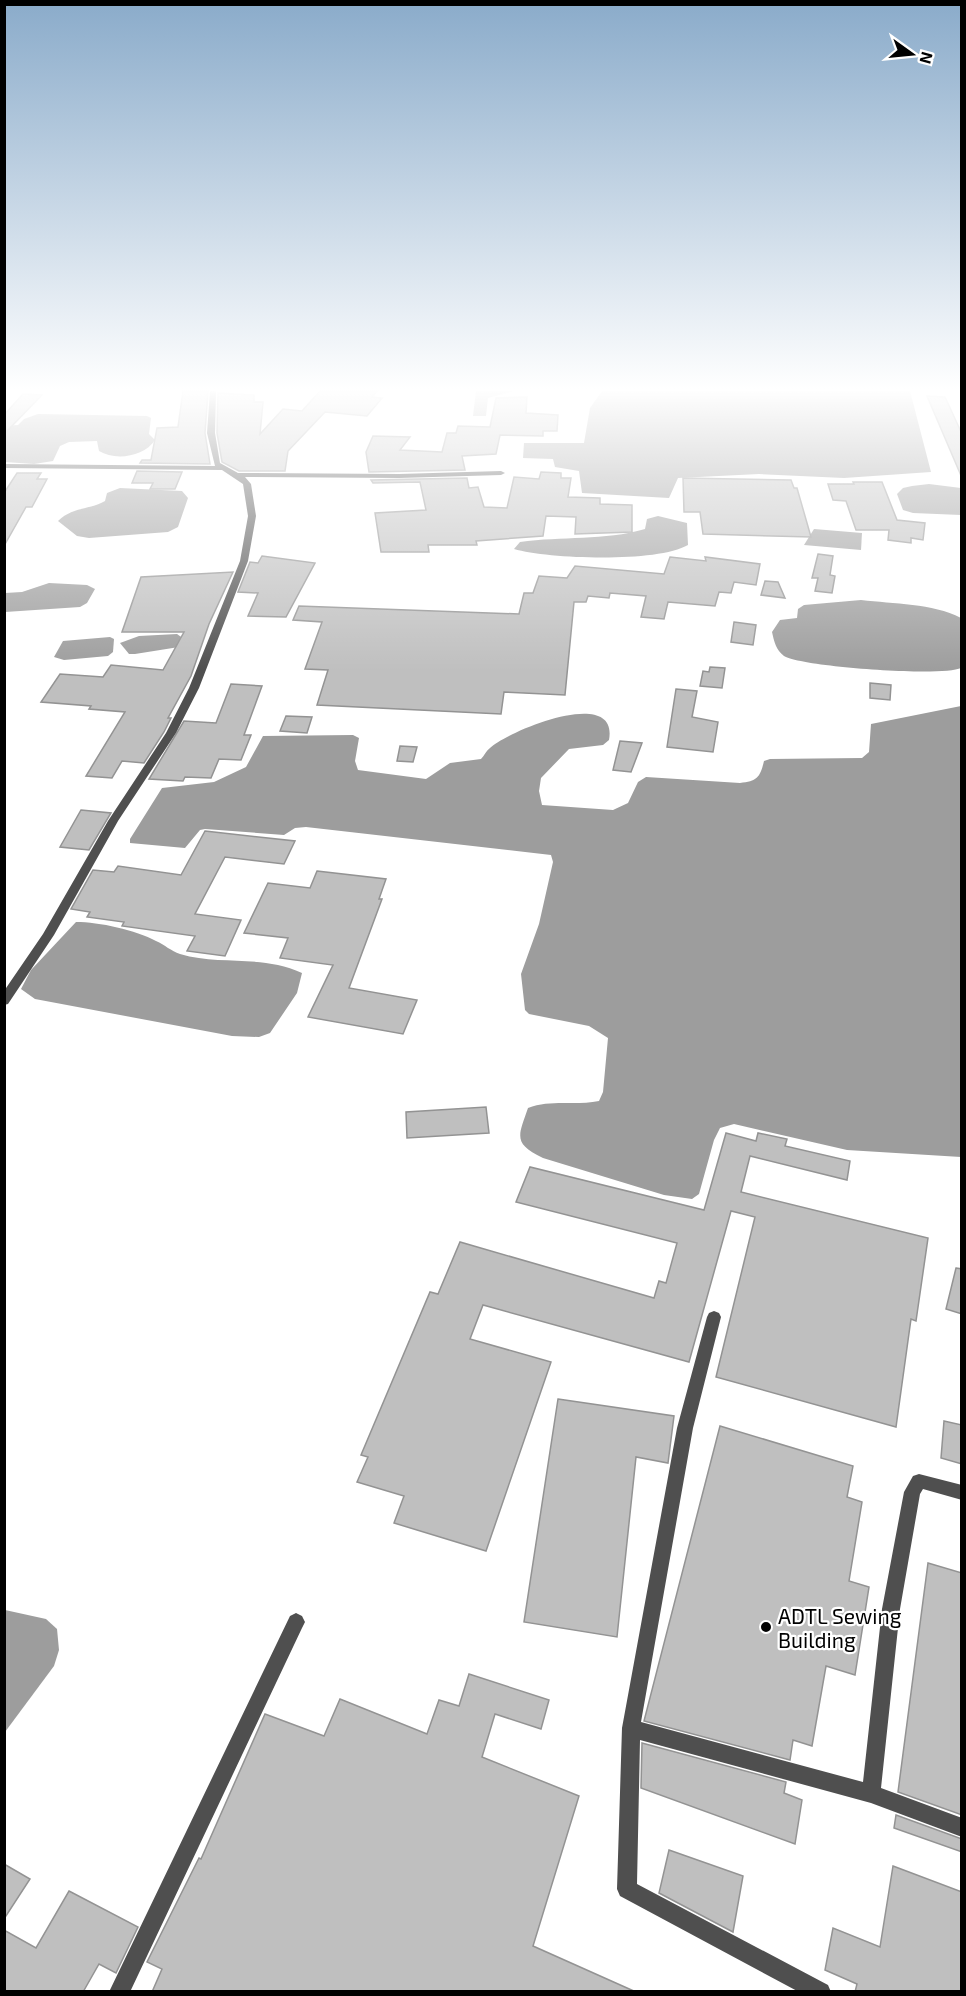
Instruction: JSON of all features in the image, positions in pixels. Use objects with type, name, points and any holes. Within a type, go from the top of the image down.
[{"type":"street","points":[[4,1001],[48,935],[113,821],[171,733],[194,688],[244,561],[252,516],[247,484]]},
{"type":"street","points":[[714,1317],[685,1428],[631,1728],[627,1889],[821,1992]]},
{"type":"street","points":[[871,1794],[891,1609],[912,1492],[919,1481],[962,1493]]},
{"type":"street","points":[[119,1992],[296,1622]]},
{"type":"street","points":[[631,1728],[871,1794],[962,1828]]},
{"type":"shaded area","points":[[581,484],[675,484],[669,498],[582,493]]},
{"type":"shaded area","points":[[930,484],[961,488],[961,515],[913,513],[903,510],[897,494],[903,488]]},
{"type":"shaded area","points":[[120,488],[182,491],[188,498],[178,527],[168,532],[89,538],[77,536],[58,521],[69,513],[105,501],[107,493]]},
{"type":"shaded area","points":[[658,516],[687,523],[688,545],[653,555],[602,558],[552,555],[514,549],[520,542],[630,533],[645,529],[647,519]]},
{"type":"shaded area","points":[[814,529],[862,533],[861,550],[804,545]]},
{"type":"shaded area","points":[[49,583],[87,585],[95,589],[87,603],[80,607],[5,612],[5,593],[22,592]]},
{"type":"shaded area","points":[[861,600],[938,609],[961,618],[961,668],[949,671],[901,671],[843,667],[796,660],[784,656],[777,648],[772,632],[780,620],[797,618],[798,609],[804,605]]},
{"type":"shaded area","points":[[177,634],[184,639],[179,647],[135,654],[129,654],[120,643],[139,636]]},
{"type":"shaded area","points":[[110,637],[114,639],[113,652],[108,656],[64,660],[54,657],[63,641]]},
{"type":"shaded area","points":[[961,706],[961,1157],[847,1150],[734,1124],[720,1128],[714,1140],[699,1194],[692,1199],[664,1195],[543,1158],[527,1148],[520,1138],[528,1108],[545,1104],[599,1101],[603,1092],[608,1038],[589,1026],[529,1014],[525,1010],[521,974],[539,924],[553,862],[551,855],[306,827],[295,828],[284,835],[205,829],[200,830],[185,848],[130,843],[130,839],[162,788],[214,782],[246,767],[263,736],[353,735],[359,738],[355,761],[358,770],[426,779],[450,763],[481,759],[489,749],[501,741],[538,723],[580,714],[597,716],[607,724],[609,740],[603,745],[569,749],[541,778],[539,791],[542,805],[613,810],[628,803],[638,782],[646,777],[740,783],[757,778],[764,761],[770,759],[862,758],[869,752],[871,724]]},
{"type":"shaded area","points":[[76,922],[95,923],[128,930],[148,937],[177,953],[195,957],[287,967],[302,973],[297,993],[270,1033],[259,1037],[232,1036],[35,999],[21,989],[31,970]]},
{"type":"shaded area","points":[[5,1610],[46,1619],[57,1629],[59,1650],[54,1666],[5,1732]]},
{"type":"building","points":[[10,484],[44,484],[32,507],[26,507],[4,546],[4,493]]},
{"type":"building","points":[[152,484],[177,484],[175,489],[150,489]]},
{"type":"building","points":[[420,484],[468,484],[469,488],[478,487],[484,507],[507,508],[512,484],[570,484],[568,497],[600,498],[600,504],[632,505],[632,532],[575,534],[576,517],[546,516],[543,536],[476,541],[477,545],[428,545],[429,552],[381,552],[375,513],[426,510]]},
{"type":"building","points":[[683,484],[793,484],[794,488],[797,488],[811,537],[703,534],[700,512],[684,512]]},
{"type":"building","points":[[828,484],[883,484],[897,520],[925,523],[923,540],[911,538],[911,543],[888,540],[889,530],[856,530],[846,501],[833,500]]},
{"type":"building","points":[[818,554],[833,556],[830,575],[835,576],[832,593],[815,591],[818,578],[812,578]]},
{"type":"building","points":[[262,556],[315,563],[286,617],[248,616],[258,593],[238,592],[250,562],[258,563]]},
{"type":"building","points":[[670,557],[706,561],[705,557],[760,564],[756,585],[734,582],[731,593],[719,592],[715,606],[668,602],[664,619],[641,617],[646,596],[610,593],[609,598],[588,596],[586,602],[574,602],[565,695],[504,692],[501,714],[317,705],[328,670],[305,669],[322,622],[293,620],[299,606],[519,614],[524,593],[533,593],[539,576],[567,578],[575,566],[664,574]]},
{"type":"building","points":[[233,572],[209,624],[191,676],[168,718],[171,718],[164,732],[144,763],[122,761],[112,778],[86,776],[125,712],[89,709],[91,706],[41,702],[60,674],[103,677],[111,665],[163,670],[184,632],[122,632],[141,577]]},
{"type":"building","points":[[765,581],[778,582],[785,598],[761,595]]},
{"type":"building","points":[[734,622],[756,625],[753,645],[731,642]]},
{"type":"building","points":[[710,667],[725,668],[722,688],[700,686],[703,671],[709,672]]},
{"type":"building","points":[[870,683],[891,685],[890,700],[870,698]]},
{"type":"building","points":[[231,684],[262,686],[244,735],[251,735],[241,760],[219,759],[211,778],[185,777],[183,781],[149,779],[184,721],[216,723]]},
{"type":"building","points":[[676,689],[697,691],[692,717],[718,722],[713,752],[667,747]]},
{"type":"building","points":[[286,716],[312,717],[307,733],[280,731]]},
{"type":"building","points":[[620,741],[642,743],[631,772],[613,770]]},
{"type":"building","points":[[400,746],[417,747],[413,762],[397,761]]},
{"type":"building","points":[[81,810],[111,813],[89,850],[60,847]]},
{"type":"building","points":[[205,831],[295,841],[284,864],[225,857],[195,914],[241,920],[225,956],[187,951],[195,936],[122,926],[124,922],[87,917],[90,912],[71,909],[93,870],[114,872],[118,866],[181,875]]},
{"type":"building","points":[[317,871],[386,879],[379,899],[382,899],[349,988],[417,1000],[403,1034],[308,1017],[333,965],[280,958],[288,938],[244,933],[268,883],[310,888]]},
{"type":"building","points":[[486,1107],[489,1133],[407,1138],[406,1112]]},
{"type":"building","points":[[726,1133],[756,1141],[758,1133],[787,1139],[785,1146],[850,1161],[847,1180],[750,1156],[741,1192],[928,1238],[916,1321],[911,1319],[896,1427],[716,1377],[755,1217],[731,1211],[689,1362],[483,1305],[470,1339],[551,1362],[486,1551],[394,1523],[404,1496],[357,1482],[368,1457],[361,1455],[430,1292],[438,1294],[460,1242],[654,1298],[659,1281],[666,1283],[677,1243],[516,1202],[530,1167],[704,1210]]},
{"type":"building","points":[[956,1268],[962,1269],[962,1314],[946,1309]]},
{"type":"building","points":[[558,1399],[674,1416],[668,1463],[636,1457],[617,1637],[524,1622]]},
{"type":"building","points":[[944,1421],[962,1425],[962,1464],[941,1458]]},
{"type":"building","name":"ADTL Sewing Building","points":[[720,1426],[853,1466],[847,1497],[862,1502],[849,1581],[869,1587],[855,1675],[826,1666],[812,1746],[793,1740],[790,1760],[644,1721]]},
{"type":"building","points":[[928,1563],[962,1573],[962,1815],[898,1792]]},
{"type":"building","points":[[469,1674],[549,1700],[541,1729],[495,1714],[482,1757],[579,1796],[533,1946],[636,1992],[152,1992],[162,1969],[147,1962],[199,1858],[201,1859],[265,1714],[324,1736],[340,1699],[427,1734],[439,1700],[459,1706]]},
{"type":"building","points":[[642,1743],[786,1782],[784,1793],[802,1800],[795,1844],[641,1788]]},
{"type":"building","points":[[896,1815],[962,1839],[962,1852],[894,1828]]},
{"type":"building","points":[[669,1850],[743,1876],[733,1932],[659,1893]]},
{"type":"building","points":[[4,1864],[30,1879],[4,1919]]},
{"type":"building","points":[[893,1866],[962,1892],[962,1992],[855,1992],[857,1984],[825,1970],[833,1928],[880,1947]]},
{"type":"building","points":[[69,1891],[138,1927],[116,1973],[99,1964],[83,1992],[4,1992],[4,1930],[36,1948]]},
{"type":"place","name":"ADTL Sewing Building","points":[[766,1627]]}]
